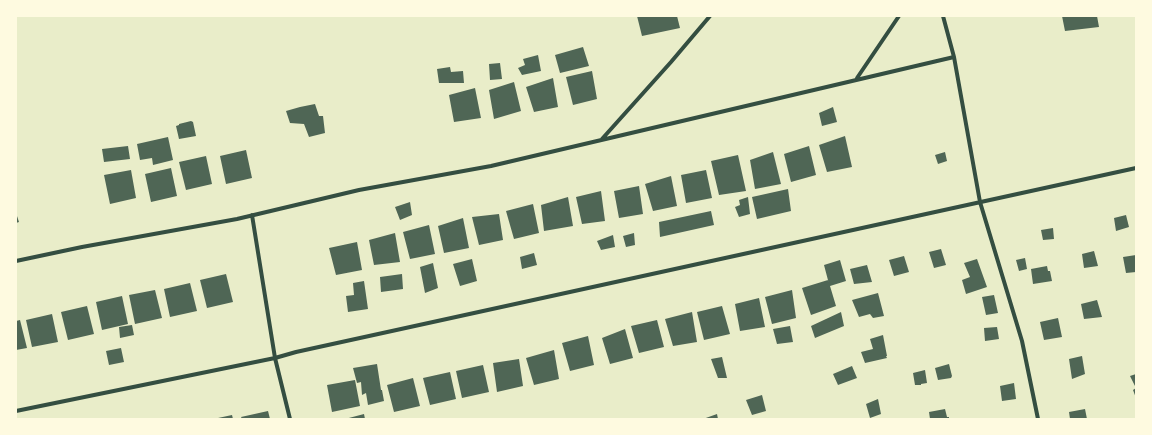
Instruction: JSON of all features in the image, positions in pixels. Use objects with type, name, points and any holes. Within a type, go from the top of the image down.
[{"type":"street","points":[[601,140],[710,16]]},
{"type":"street","points":[[857,79],[899,16]]},
{"type":"street","points":[[943,16],[954,57],[980,202],[1022,340],[1038,419]]},
{"type":"street","points":[[16,261],[252,215],[359,190],[491,166],[954,57]]},
{"type":"street","points":[[16,411],[275,358],[296,352],[1136,168]]},
{"type":"street","points":[[252,215],[275,358],[290,419]]},
{"type":"building","points":[[637,16],[677,16],[680,28],[642,36]]},
{"type":"building","points":[[1062,16],[1097,16],[1099,27],[1065,31]]},
{"type":"building","points":[[583,47],[589,66],[560,73],[555,55]]},
{"type":"building","points":[[538,55],[541,71],[522,75],[518,68],[525,65],[523,59]]},
{"type":"building","points":[[500,63],[502,79],[490,80],[489,64]]},
{"type":"building","points":[[450,67],[451,72],[463,71],[464,83],[439,83],[437,69]]},
{"type":"building","points":[[592,71],[597,99],[573,105],[566,77]]},
{"type":"building","points":[[553,78],[558,107],[534,112],[526,87]]},
{"type":"building","points":[[514,82],[521,111],[494,119],[489,90]]},
{"type":"building","points":[[475,88],[481,118],[454,122],[449,95]]},
{"type":"building","points":[[315,104],[319,116],[323,116],[325,133],[309,137],[304,124],[290,123],[286,111]]},
{"type":"building","points":[[833,107],[837,122],[822,126],[819,113]]},
{"type":"building","points":[[191,121],[193,122],[196,136],[179,139],[176,126]]},
{"type":"building","points":[[845,136],[852,167],[827,172],[819,145]]},
{"type":"building","points":[[168,137],[173,160],[153,165],[152,158],[140,160],[137,144]]},
{"type":"building","points":[[128,146],[130,159],[104,162],[102,149]]},
{"type":"building","points":[[809,146],[816,175],[791,182],[784,154]]},
{"type":"building","points":[[246,150],[252,178],[226,184],[220,156]]},
{"type":"building","points":[[773,152],[781,184],[755,189],[750,160]]},
{"type":"building","points":[[945,152],[947,161],[938,164],[935,155]]},
{"type":"building","points":[[738,155],[746,191],[719,195],[711,161]]},
{"type":"building","points":[[206,156],[212,184],[186,190],[179,162]]},
{"type":"building","points":[[171,168],[177,196],[151,202],[145,174]]},
{"type":"building","points":[[131,170],[136,198],[110,204],[104,175]]},
{"type":"building","points":[[706,170],[712,198],[686,203],[681,175]]},
{"type":"building","points":[[671,176],[677,206],[653,211],[645,184]]},
{"type":"building","points":[[639,186],[643,214],[619,218],[614,191]]},
{"type":"building","points":[[788,189],[791,211],[757,219],[752,197]]},
{"type":"building","points":[[601,191],[605,221],[582,224],[576,197]]},
{"type":"building","points":[[568,197],[573,226],[544,231],[541,205]]},
{"type":"building","points":[[748,197],[750,214],[739,217],[735,207],[740,205],[739,200]]},
{"type":"building","points":[[410,202],[412,215],[400,220],[395,207]]},
{"type":"building","points":[[533,204],[539,233],[514,239],[506,211]]},
{"type":"building","points":[[711,211],[714,225],[660,237],[659,222]]},
{"type":"building","points":[[16,213],[19,222],[16,223]]},
{"type":"building","points":[[499,214],[503,240],[479,245],[472,217]]},
{"type":"building","points":[[1126,215],[1129,227],[1116,231],[1114,218]]},
{"type":"building","points":[[463,218],[469,248],[444,253],[438,226]]},
{"type":"building","points":[[429,225],[435,254],[410,259],[403,232]]},
{"type":"building","points":[[1053,228],[1054,239],[1043,240],[1041,230]]},
{"type":"building","points":[[395,233],[400,262],[374,265],[369,240]]},
{"type":"building","points":[[634,233],[635,245],[626,247],[623,236]]},
{"type":"building","points":[[613,235],[615,247],[601,250],[597,241]]},
{"type":"building","points":[[357,242],[362,270],[336,275],[329,248]]},
{"type":"building","points":[[941,249],[946,265],[934,268],[929,252]]},
{"type":"building","points":[[1094,251],[1098,266],[1084,268],[1082,254]]},
{"type":"building","points":[[534,253],[537,265],[522,269],[520,257]]},
{"type":"building","points":[[1136,255],[1136,272],[1126,273],[1123,257]]},
{"type":"building","points":[[904,256],[909,272],[894,276],[889,260]]},
{"type":"building","points":[[1025,258],[1027,269],[1019,271],[1016,260]]},
{"type":"building","points":[[472,259],[477,281],[460,286],[453,264]]},
{"type":"building","points":[[977,259],[987,287],[966,294],[962,280],[970,277],[964,263]]},
{"type":"building","points":[[840,260],[846,281],[830,286],[836,306],[811,315],[802,288],[828,280],[824,265]]},
{"type":"building","points":[[433,263],[438,288],[425,293],[420,267]]},
{"type":"building","points":[[867,265],[872,282],[854,284],[850,269]]},
{"type":"building","points":[[1047,266],[1048,271],[1050,271],[1052,281],[1033,284],[1031,269]]},
{"type":"building","points":[[226,274],[233,302],[207,308],[200,280]]},
{"type":"building","points":[[402,274],[403,289],[381,292],[380,277]]},
{"type":"building","points":[[364,281],[368,309],[348,312],[346,296],[354,295],[353,283]]},
{"type":"building","points":[[190,283],[197,311],[170,317],[164,289]]},
{"type":"building","points":[[155,290],[162,318],[135,324],[129,295]]},
{"type":"building","points":[[792,290],[796,318],[772,324],[765,297]]},
{"type":"building","points":[[878,293],[884,316],[873,318],[870,314],[859,317],[852,300]]},
{"type":"building","points":[[994,295],[998,313],[986,315],[982,297]]},
{"type":"building","points":[[122,296],[128,324],[102,330],[96,302]]},
{"type":"building","points":[[759,298],[765,327],[740,331],[735,304]]},
{"type":"building","points":[[1097,300],[1102,317],[1084,319],[1081,304]]},
{"type":"building","points":[[87,306],[94,334],[68,340],[61,312]]},
{"type":"building","points":[[722,306],[730,334],[704,340],[697,312]]},
{"type":"building","points":[[692,312],[697,342],[673,346],[665,319]]},
{"type":"building","points":[[841,312],[844,326],[815,338],[811,326]]},
{"type":"building","points":[[52,314],[58,342],[32,347],[26,320]]},
{"type":"building","points":[[1058,318],[1062,337],[1044,340],[1040,322]]},
{"type":"building","points":[[20,320],[27,348],[16,350],[16,321]]},
{"type":"building","points":[[657,320],[664,347],[639,353],[631,326]]},
{"type":"building","points":[[132,325],[134,335],[120,338],[119,327]]},
{"type":"building","points":[[790,326],[793,342],[777,344],[773,329]]},
{"type":"building","points":[[997,327],[999,339],[985,341],[984,328]]},
{"type":"building","points":[[625,329],[633,358],[610,364],[602,338]]},
{"type":"building","points":[[883,335],[887,358],[865,363],[861,352],[873,349],[870,339]]},
{"type":"building","points":[[588,336],[594,365],[570,371],[562,343]]},
{"type":"building","points":[[121,348],[124,362],[109,365],[106,351]]},
{"type":"building","points":[[554,350],[559,379],[534,385],[526,358]]},
{"type":"building","points":[[1082,356],[1085,374],[1072,379],[1069,359]]},
{"type":"building","points":[[722,357],[727,378],[718,378],[711,359]]},
{"type":"building","points":[[519,359],[523,386],[497,392],[493,363]]},
{"type":"building","points":[[377,364],[384,401],[368,405],[366,393],[362,395],[361,382],[357,383],[353,368]]},
{"type":"building","points":[[949,364],[952,376],[951,378],[938,380],[935,368]]},
{"type":"building","points":[[483,365],[489,392],[462,398],[456,371]]},
{"type":"building","points":[[852,366],[857,378],[838,385],[833,374]]},
{"type":"building","points":[[925,370],[927,383],[915,385],[913,373]]},
{"type":"building","points":[[450,372],[456,399],[430,405],[423,378]]},
{"type":"building","points":[[1136,374],[1136,388],[1130,376]]},
{"type":"building","points":[[413,378],[420,406],[394,412],[387,385]]},
{"type":"building","points":[[355,380],[360,406],[332,412],[327,385]]},
{"type":"building","points":[[1014,383],[1016,399],[1002,401],[1000,386]]},
{"type":"building","points":[[1136,388],[1136,398],[1133,390]]},
{"type":"building","points":[[762,395],[766,411],[752,415],[746,400]]},
{"type":"building","points":[[878,399],[881,414],[870,418],[866,404]]},
{"type":"building","points":[[945,409],[949,419],[930,419],[929,412]]},
{"type":"building","points":[[1085,409],[1087,419],[1070,419],[1069,412]]},
{"type":"building","points":[[268,411],[270,419],[242,419],[241,417]]},
{"type":"building","points":[[364,414],[365,419],[345,419]]},
{"type":"building","points":[[717,414],[718,419],[703,419]]},
{"type":"building","points":[[232,415],[233,419],[218,419],[218,418]]}]
